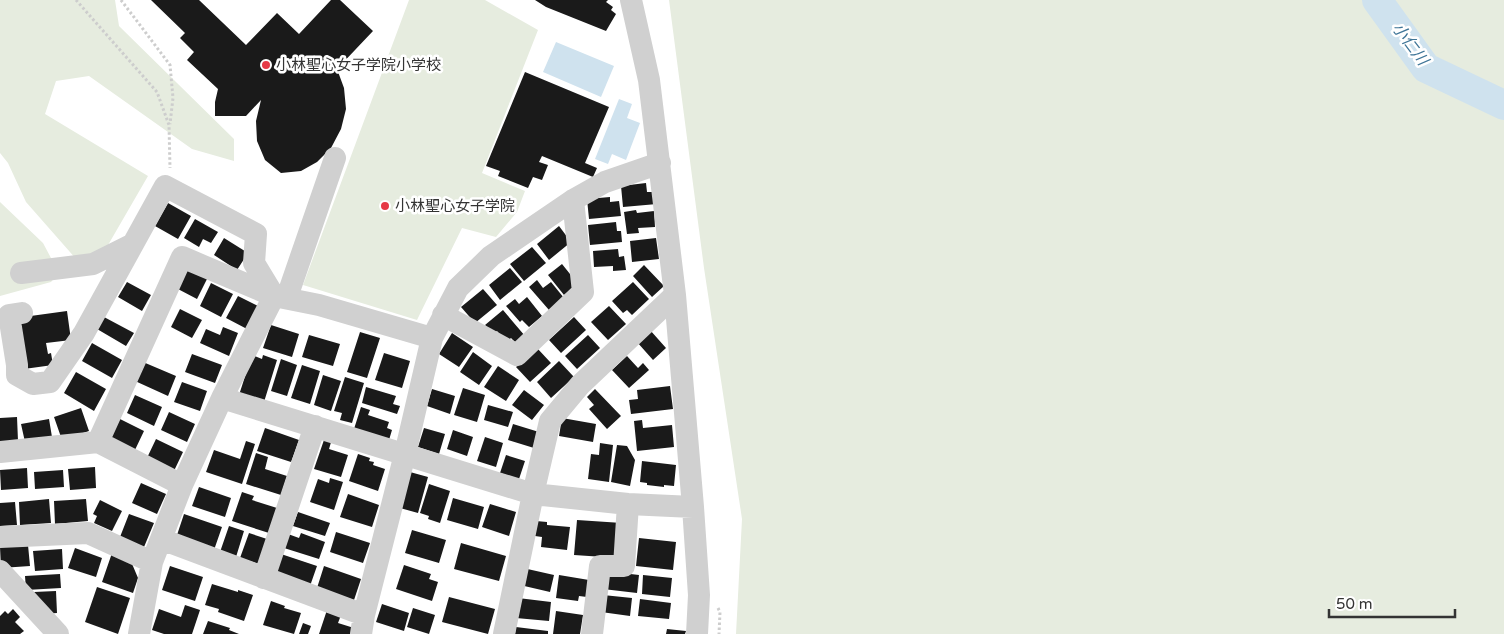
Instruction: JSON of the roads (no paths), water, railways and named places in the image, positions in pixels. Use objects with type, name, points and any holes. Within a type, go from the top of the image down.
[{"type":"street","points":[[631,0],[650,80],[675,295],[693,507],[698,595],[697,634]]},
{"type":"street","points":[[138,634],[152,562],[182,485],[222,398],[280,297],[335,158]]},
{"type":"street","points":[[161,538],[264,578],[363,624],[432,338],[458,288],[491,256],[574,200],[605,182],[660,164]]},
{"type":"street","points":[[22,313],[9,315],[8,369],[33,384],[50,382],[84,333],[165,186],[256,234],[254,263],[280,297]]},
{"type":"street","points":[[443,315],[517,355],[583,292],[574,200]]},
{"type":"street","points":[[21,273],[93,264],[133,244]]},
{"type":"street","points":[[98,442],[182,257],[280,297],[319,305],[432,338]]},
{"type":"street","points":[[504,634],[550,421],[580,385],[675,295]]},
{"type":"street","points":[[222,398],[533,494],[628,504],[693,507]]},
{"type":"street","points":[[264,578],[315,426]]},
{"type":"street","points":[[0,452],[98,442],[182,485]]},
{"type":"street","points":[[592,634],[600,566],[624,566],[628,504]]},
{"type":"street","points":[[0,537],[88,533],[152,562]]},
{"type":"street","points":[[0,571],[58,634]]},
{"type":"water","points":[[556,42],[614,66],[601,97],[543,72]]},
{"type":"water","points":[[619,99],[632,104],[627,118],[640,123],[626,160],[612,154],[608,164],[595,159]]},
{"type":"waterway","name":"小仁川","points":[[1377,0],[1426,68],[1504,105]]},
{"type":"place","name":"小林聖心女子学院小学校","points":[[266,65]]},
{"type":"place","name":"小林聖心女子学院","points":[[385,206]]}]
